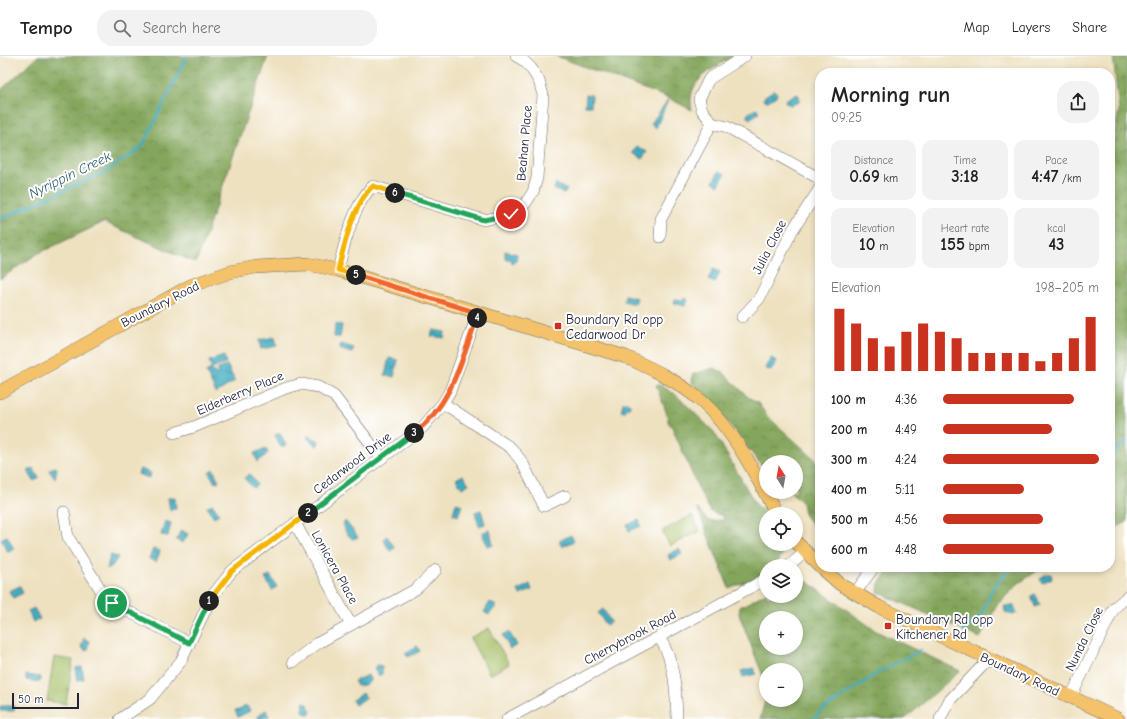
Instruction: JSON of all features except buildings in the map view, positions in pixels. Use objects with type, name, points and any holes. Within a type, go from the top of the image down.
[{"type":"main road","name":"Boundary Road","points":[[0,392],[190,286],[230,272],[256,267],[307,264],[338,270],[626,357],[677,382],[701,400],[720,422],[758,479],[772,507]]},
{"type":"main road","name":"Boundary Road","points":[[803,550],[815,562]]},
{"type":"main road","name":"Boundary Road","points":[[826,572],[840,584],[878,607],[1118,719]]},
{"type":"street","name":"Beahan Place","points":[[338,270],[346,236],[366,193],[373,186],[484,220],[511,214],[525,204],[533,192],[537,178],[543,95],[539,81],[531,68],[524,60],[516,56]]},
{"type":"street","points":[[745,56],[709,79],[699,99],[702,110],[712,123],[727,127],[815,176]]},
{"type":"street","points":[[660,237],[661,219],[712,123]]},
{"type":"street","name":"Julia Close","points":[[742,317],[759,299],[792,231],[815,196]]},
{"type":"street","name":"Cedarwood Drive","points":[[120,719],[150,699],[182,661],[212,596],[232,571],[422,427],[443,403],[456,377],[478,313]]},
{"type":"street","name":"Elderberry Place","points":[[174,433],[194,427],[286,388],[301,384],[318,387],[334,396],[381,457]]},
{"type":"street","points":[[443,403],[511,448],[522,462],[544,506],[565,496]]},
{"type":"street","points":[[64,512],[68,537],[102,592],[112,603],[189,643]]},
{"type":"street","name":"Lonicera Place","points":[[295,523],[351,625]]},
{"type":"street","name":"Lonicera Place","points":[[293,662],[314,645],[416,590],[436,570]]},
{"type":"street","points":[[855,593],[870,572]]},
{"type":"street","name":"Cherrybrook Road","points":[[507,719],[759,583]]},
{"type":"street","name":"Nunda Close","points":[[1071,697],[1114,608],[1127,597]]},
{"type":"street","points":[[659,636],[670,655],[677,719]]},
{"type":"street","points":[[940,719],[949,701],[989,659]]},
{"type":"green space","points":[[38,56],[268,56],[196,263],[104,222],[37,254],[0,279],[0,91]]},
{"type":"green space","points":[[556,56],[733,56],[709,71],[696,83],[692,91],[692,110],[668,98]]},
{"type":"green space","points":[[1113,56],[1127,56],[1127,522],[1115,528],[1115,133],[1119,110]]},
{"type":"green space","points":[[714,368],[724,373],[748,397],[758,403],[767,416],[815,459],[815,528],[804,514],[802,502],[799,499],[803,499],[803,455],[759,455],[759,462],[706,395],[692,383],[693,374]]},
{"type":"green space","points":[[656,385],[660,385],[675,394],[714,432],[759,507],[759,551],[782,551],[782,555],[780,559],[759,559],[759,575],[753,579],[729,588],[697,508],[708,521],[724,520],[723,516],[711,512],[699,490],[672,427],[668,422],[668,417]]},
{"type":"green space","points":[[692,515],[700,531],[670,546],[662,531]]},
{"type":"green space","points":[[888,572],[1036,572],[1019,583],[997,605],[980,638],[878,592],[879,583]]},
{"type":"green space","points":[[803,580],[876,631],[960,671],[905,719],[760,719],[763,707],[803,707],[803,663],[759,663],[759,666],[739,614],[740,607],[759,597],[759,603],[803,603]]},
{"type":"green space","points":[[489,628],[509,664],[490,675],[470,638]]},
{"type":"green space","points":[[54,657],[73,660],[66,704],[47,701]]},
{"type":"water","points":[[774,90],[777,93],[776,96],[768,101],[763,100],[765,96]]},
{"type":"water","points":[[795,94],[799,95],[799,102],[791,105],[786,103],[785,100]]},
{"type":"water","points":[[586,95],[592,95],[591,106],[585,106]]},
{"type":"water","points":[[669,98],[656,128],[651,124]]},
{"type":"water","points":[[757,108],[759,113],[749,119],[746,115]]},
{"type":"water","points":[[637,146],[647,152],[642,159],[633,153]]},
{"type":"water","points":[[719,171],[725,174],[719,185],[713,182]]},
{"type":"water","points":[[556,184],[567,190],[564,194],[554,189]]},
{"type":"water","points":[[505,251],[517,254],[516,261],[512,263],[511,259],[505,259]]},
{"type":"water","points":[[713,269],[720,272],[715,283],[708,280]]},
{"type":"water","points":[[625,295],[637,298],[635,304],[624,301]]},
{"type":"water","points":[[684,298],[688,300],[685,306],[674,303],[675,299],[682,300]]},
{"type":"water","points":[[335,324],[342,325],[340,337],[334,337]]},
{"type":"water","points":[[433,330],[445,332],[444,338],[431,336]]},
{"type":"water","points":[[275,337],[277,346],[261,349],[259,340]]},
{"type":"water","points":[[341,344],[354,348],[352,353],[339,349]]},
{"type":"water","points":[[224,356],[226,363],[212,369],[209,361]]},
{"type":"water","points":[[389,358],[398,360],[394,377],[385,375]]},
{"type":"water","points":[[771,358],[777,361],[771,371],[765,368]]},
{"type":"water","points":[[227,365],[235,381],[216,393],[206,372],[211,369],[216,374],[218,372],[217,370]]},
{"type":"water","points":[[627,402],[631,405],[624,412],[621,411],[623,403]]},
{"type":"water","points":[[280,433],[286,445],[281,447],[275,435]]},
{"type":"water","points":[[308,435],[319,441],[317,446],[308,439]]},
{"type":"water","points":[[266,449],[268,453],[258,462],[254,453]]},
{"type":"water","points":[[54,467],[57,468],[55,479],[49,470]]},
{"type":"water","points":[[33,468],[39,478],[34,481],[28,471]]},
{"type":"water","points":[[140,469],[151,473],[149,478],[138,474]]},
{"type":"water","points":[[213,469],[219,481],[215,483],[209,472]]},
{"type":"water","points":[[250,474],[257,485],[253,488],[244,478]]},
{"type":"water","points":[[463,475],[469,484],[462,488],[456,479]]},
{"type":"water","points":[[175,497],[176,509],[170,510],[168,498]]},
{"type":"water","points":[[456,503],[462,505],[458,516],[453,514]]},
{"type":"water","points":[[212,504],[219,514],[214,517],[207,507]]},
{"type":"water","points":[[481,510],[485,524],[479,526],[475,512]]},
{"type":"water","points":[[639,520],[641,526],[629,531],[627,525]]},
{"type":"water","points":[[165,521],[171,523],[168,536],[161,535]]},
{"type":"water","points":[[344,522],[346,522],[358,537],[353,539],[349,536],[345,530]]},
{"type":"water","points":[[181,530],[188,534],[183,543],[176,540]]},
{"type":"water","points":[[490,530],[493,545],[488,547],[482,533]]},
{"type":"water","points":[[571,535],[574,541],[562,547],[559,541]]},
{"type":"water","points":[[7,536],[14,549],[8,552],[1,539]]},
{"type":"water","points":[[387,536],[395,548],[390,551],[383,539]]},
{"type":"water","points":[[153,549],[160,551],[156,562],[149,559]]},
{"type":"water","points":[[679,549],[682,554],[670,560],[668,555]]},
{"type":"water","points":[[110,555],[118,557],[111,568],[107,569]]},
{"type":"water","points":[[1046,574],[1051,574],[1052,578],[1042,583],[1040,579]]},
{"type":"water","points":[[270,575],[277,587],[272,590],[265,578]]},
{"type":"water","points":[[530,584],[532,590],[520,595],[518,590]]},
{"type":"water","points":[[20,586],[23,593],[13,598],[9,591]]},
{"type":"water","points":[[1035,594],[1040,604],[1035,607],[1031,596]]},
{"type":"water","points":[[490,602],[496,606],[489,615],[484,612]]},
{"type":"water","points":[[1004,606],[1014,606],[1017,613],[1013,615],[1005,612]]},
{"type":"water","points":[[34,608],[40,619],[33,622],[28,611]]},
{"type":"water","points":[[603,609],[611,622],[606,625],[598,613]]},
{"type":"water","points":[[509,632],[517,645],[510,649],[503,635]]},
{"type":"water","points":[[84,638],[90,642],[88,645],[88,650],[85,651],[81,647]]},
{"type":"water","points":[[417,646],[420,651],[408,657],[405,653]]},
{"type":"water","points":[[378,665],[382,666],[382,674],[378,676],[374,668]]},
{"type":"water","points":[[82,667],[84,679],[77,680],[76,668]]},
{"type":"water","points":[[754,668],[756,674],[743,677],[741,671]]},
{"type":"water","points":[[26,675],[40,677],[40,682],[26,680]]},
{"type":"water","points":[[368,675],[371,681],[364,685],[357,686],[354,681]]},
{"type":"water","points":[[363,693],[366,698],[355,705],[352,700]]},
{"type":"water","points":[[304,702],[308,704],[311,710],[310,714],[306,714],[303,711]]},
{"type":"water","points":[[0,706],[14,706],[14,711],[0,711]]},
{"type":"water","points":[[244,706],[247,706],[250,711],[238,717],[235,711],[242,709]]},
{"type":"water","points":[[266,710],[269,717],[258,719],[259,715]]},
{"type":"waterway","name":"Nyrippin Creek","points":[[0,219],[105,172],[142,147],[187,56]]},
{"type":"waterway","points":[[1115,451],[1127,440]]},
{"type":"waterway","points":[[963,631],[982,614],[992,589],[1007,572]]},
{"type":"waterway","points":[[814,719],[820,712],[879,672],[921,650]]},
{"type":"place","name":"Boundary Rd opp Cedarwood Dr","points":[[558,326]]},
{"type":"place","name":"Boundary Rd opp Kitchener Rd","points":[[888,626]]},
{"type":"route","points":[[112,603],[189,643],[212,596],[232,571],[244,560],[422,427],[443,403],[450,391],[462,362],[478,313],[338,270],[346,236],[366,193],[373,186],[484,220],[511,214]]}]
